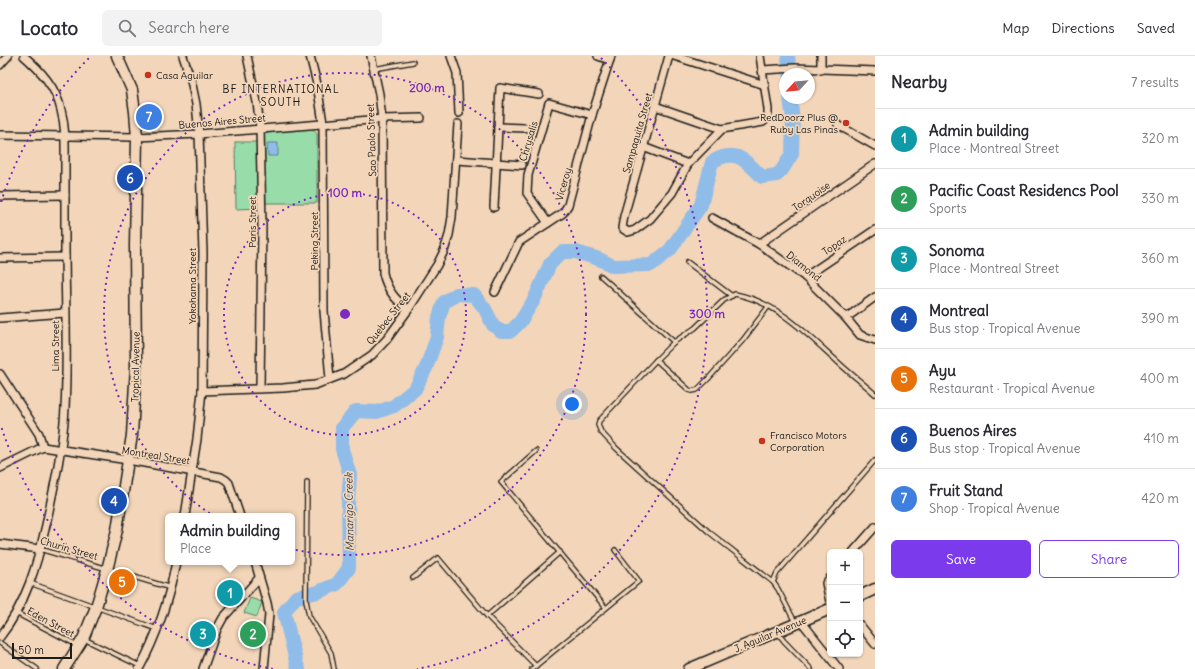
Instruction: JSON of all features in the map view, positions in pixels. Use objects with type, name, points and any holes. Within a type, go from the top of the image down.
[{"type":"street","points":[[0,65],[8,56]]},
{"type":"street","name":"Lima Street","points":[[0,637],[16,613],[30,584],[40,549],[60,450],[65,408],[65,136],[61,109],[56,94],[47,79],[24,56]]},
{"type":"street","name":"Tropical Avenue","points":[[65,669],[81,642],[96,607],[107,570],[117,530],[133,427],[136,366],[135,245],[137,137],[132,90],[117,56]]},
{"type":"street","name":"Yokohama Street","points":[[183,56],[191,80],[196,104],[199,134],[203,254],[202,391],[185,513]]},
{"type":"street","name":"Paris Street","points":[[247,56],[257,102],[260,128],[262,226],[260,388]]},
{"type":"street","name":"Peking Street","points":[[310,56],[317,84],[323,123],[324,311],[330,379]]},
{"type":"street","name":"Sao Paolo Street","points":[[371,56],[382,119],[383,273],[385,284],[390,292],[396,300],[408,310]]},
{"type":"street","points":[[451,56],[457,73],[459,113]]},
{"type":"street","points":[[598,56],[611,58]]},
{"type":"street","name":"Sampaguita Street","points":[[669,56],[624,216],[622,228],[628,232],[636,230],[650,219],[672,193],[688,164]]},
{"type":"street","points":[[674,56],[764,85]]},
{"type":"street","points":[[655,106],[722,129],[764,122],[768,117],[768,109],[760,56]]},
{"type":"street","points":[[821,56],[821,70]]},
{"type":"street","name":"Viceroy","points":[[495,292],[519,242],[563,213],[568,205],[592,114],[611,58]]},
{"type":"street","points":[[762,70],[795,68],[875,72]]},
{"type":"street","points":[[494,207],[500,88],[539,94]]},
{"type":"street","name":"Chrysalis","points":[[548,223],[527,194],[528,175],[549,103],[592,114]]},
{"type":"street","name":"Buenos Aires Street","points":[[0,135],[137,137],[199,134],[382,119],[421,118]]},
{"type":"street","name":"Quebec Street","points":[[202,391],[284,388],[315,384],[344,374],[372,354],[387,339],[437,265],[449,235],[457,160],[458,124]]},
{"type":"street","points":[[838,125],[875,146]]},
{"type":"street","points":[[498,127],[526,128]]},
{"type":"street","points":[[643,147],[688,164],[722,129]]},
{"type":"street","points":[[457,160],[522,165]]},
{"type":"street","name":"Torquoise","points":[[759,244],[875,164]]},
{"type":"street","points":[[0,196],[65,195]]},
{"type":"street","name":"Diamond","points":[[712,218],[759,244],[805,277],[846,318],[860,335],[875,340]]},
{"type":"street","name":"Topaz","points":[[805,277],[875,230]]},
{"type":"street","points":[[0,258],[65,257]]},
{"type":"street","points":[[846,318],[875,297]]},
{"type":"street","points":[[0,318],[65,313]]},
{"type":"street","points":[[0,374],[39,434],[43,447],[0,468]]},
{"type":"street","name":"Montreal Street","points":[[43,447],[128,460],[221,477],[226,480],[234,496],[239,513]]},
{"type":"street","points":[[856,549],[875,528]]},
{"type":"street","name":"Churin Street","points":[[0,544],[40,549]]},
{"type":"street","points":[[140,668],[158,629],[171,588],[175,565]]},
{"type":"street","points":[[256,565],[268,603],[269,614],[264,669]]},
{"type":"street","points":[[203,669],[222,618],[259,578]]},
{"type":"street","points":[[863,595],[875,590]]},
{"type":"street","name":"J. Aguilar Avenue","points":[[689,669],[827,610]]},
{"type":"street","points":[[799,622],[839,669]]},
{"type":"street","points":[[863,629],[875,644]]},
{"type":"lane","points":[[374,69],[413,62]]},
{"type":"lane","points":[[687,262],[732,296]]},
{"type":"lane","points":[[601,276],[674,342]]},
{"type":"lane","points":[[799,622],[773,582],[710,532],[616,448],[601,432],[598,425],[599,422],[674,342],[695,328],[724,300],[735,294],[779,312],[811,337],[875,394]]},
{"type":"lane","points":[[656,360],[689,390],[697,390],[708,380],[743,340],[768,307]]},
{"type":"lane","points":[[536,452],[502,482],[606,608]]},
{"type":"lane","points":[[773,582],[777,573],[875,460]]},
{"type":"lane","points":[[307,482],[306,600],[309,616],[331,653],[334,669]]},
{"type":"lane","name":"Churin Street","points":[[40,549],[171,588]]},
{"type":"lane","points":[[413,578],[438,558],[487,616],[534,668],[639,581],[615,550]]},
{"type":"lane","points":[[487,616],[560,552]]},
{"type":"lane","points":[[30,584],[158,629]]},
{"type":"lane","name":"Eden Street","points":[[16,613],[140,668]]},
{"type":"lane","points":[[777,631],[784,641],[811,669]]},
{"type":"lane","points":[[0,643],[37,669]]},
{"type":"green space","points":[[312,128],[317,134],[317,203],[265,203],[264,131]]},
{"type":"green space","points":[[235,142],[258,142],[260,208],[236,209]]},
{"type":"green space","points":[[250,598],[262,602],[257,617],[244,613]]},
{"type":"water","points":[[267,143],[278,143],[278,156],[268,156]]},
{"type":"water","points":[[250,623],[261,627],[256,645],[244,641]]},
{"type":"waterway","name":"Manarigo Creek","points":[[788,56],[789,68]]},
{"type":"waterway","name":"Manarigo Creek","points":[[299,669],[284,612],[296,597],[318,592],[337,584],[349,568],[348,504],[350,475],[342,449],[342,428],[356,411],[377,412],[394,406],[415,389],[426,368],[437,337],[439,317],[444,302],[457,294],[474,295],[485,309],[493,325],[501,331],[511,331],[520,322],[534,300],[550,264],[562,252],[576,252],[599,259],[613,266],[651,265],[670,250],[701,205],[712,162],[720,158],[734,156],[745,161],[762,177],[777,175],[782,170],[792,154],[793,119],[791,104]]},
{"type":"place","name":"Casa Aguilar","points":[[148,75]]},
{"type":"place","name":"Fruit Stand","points":[[149,117]]},
{"type":"place","name":"RedDoorz Plus @ Ruby Las Pinas","points":[[846,123]]},
{"type":"place","name":"Buenos Aires","points":[[130,178]]},
{"type":"place","name":"Francisco Motors Corporation","points":[[762,441]]},
{"type":"place","name":"Montreal","points":[[114,501]]},
{"type":"place","name":"Ayu","points":[[122,582]]},
{"type":"place","name":"Admin building","points":[[230,593]]},
{"type":"place","name":"Sonoma","points":[[203,634]]},
{"type":"place","name":"Pacific Coast Residencs Pool","points":[[253,634]]},
{"type":"district","name":"BF INTERNATIONAL SOUTH","points":[[281,95]]}]
